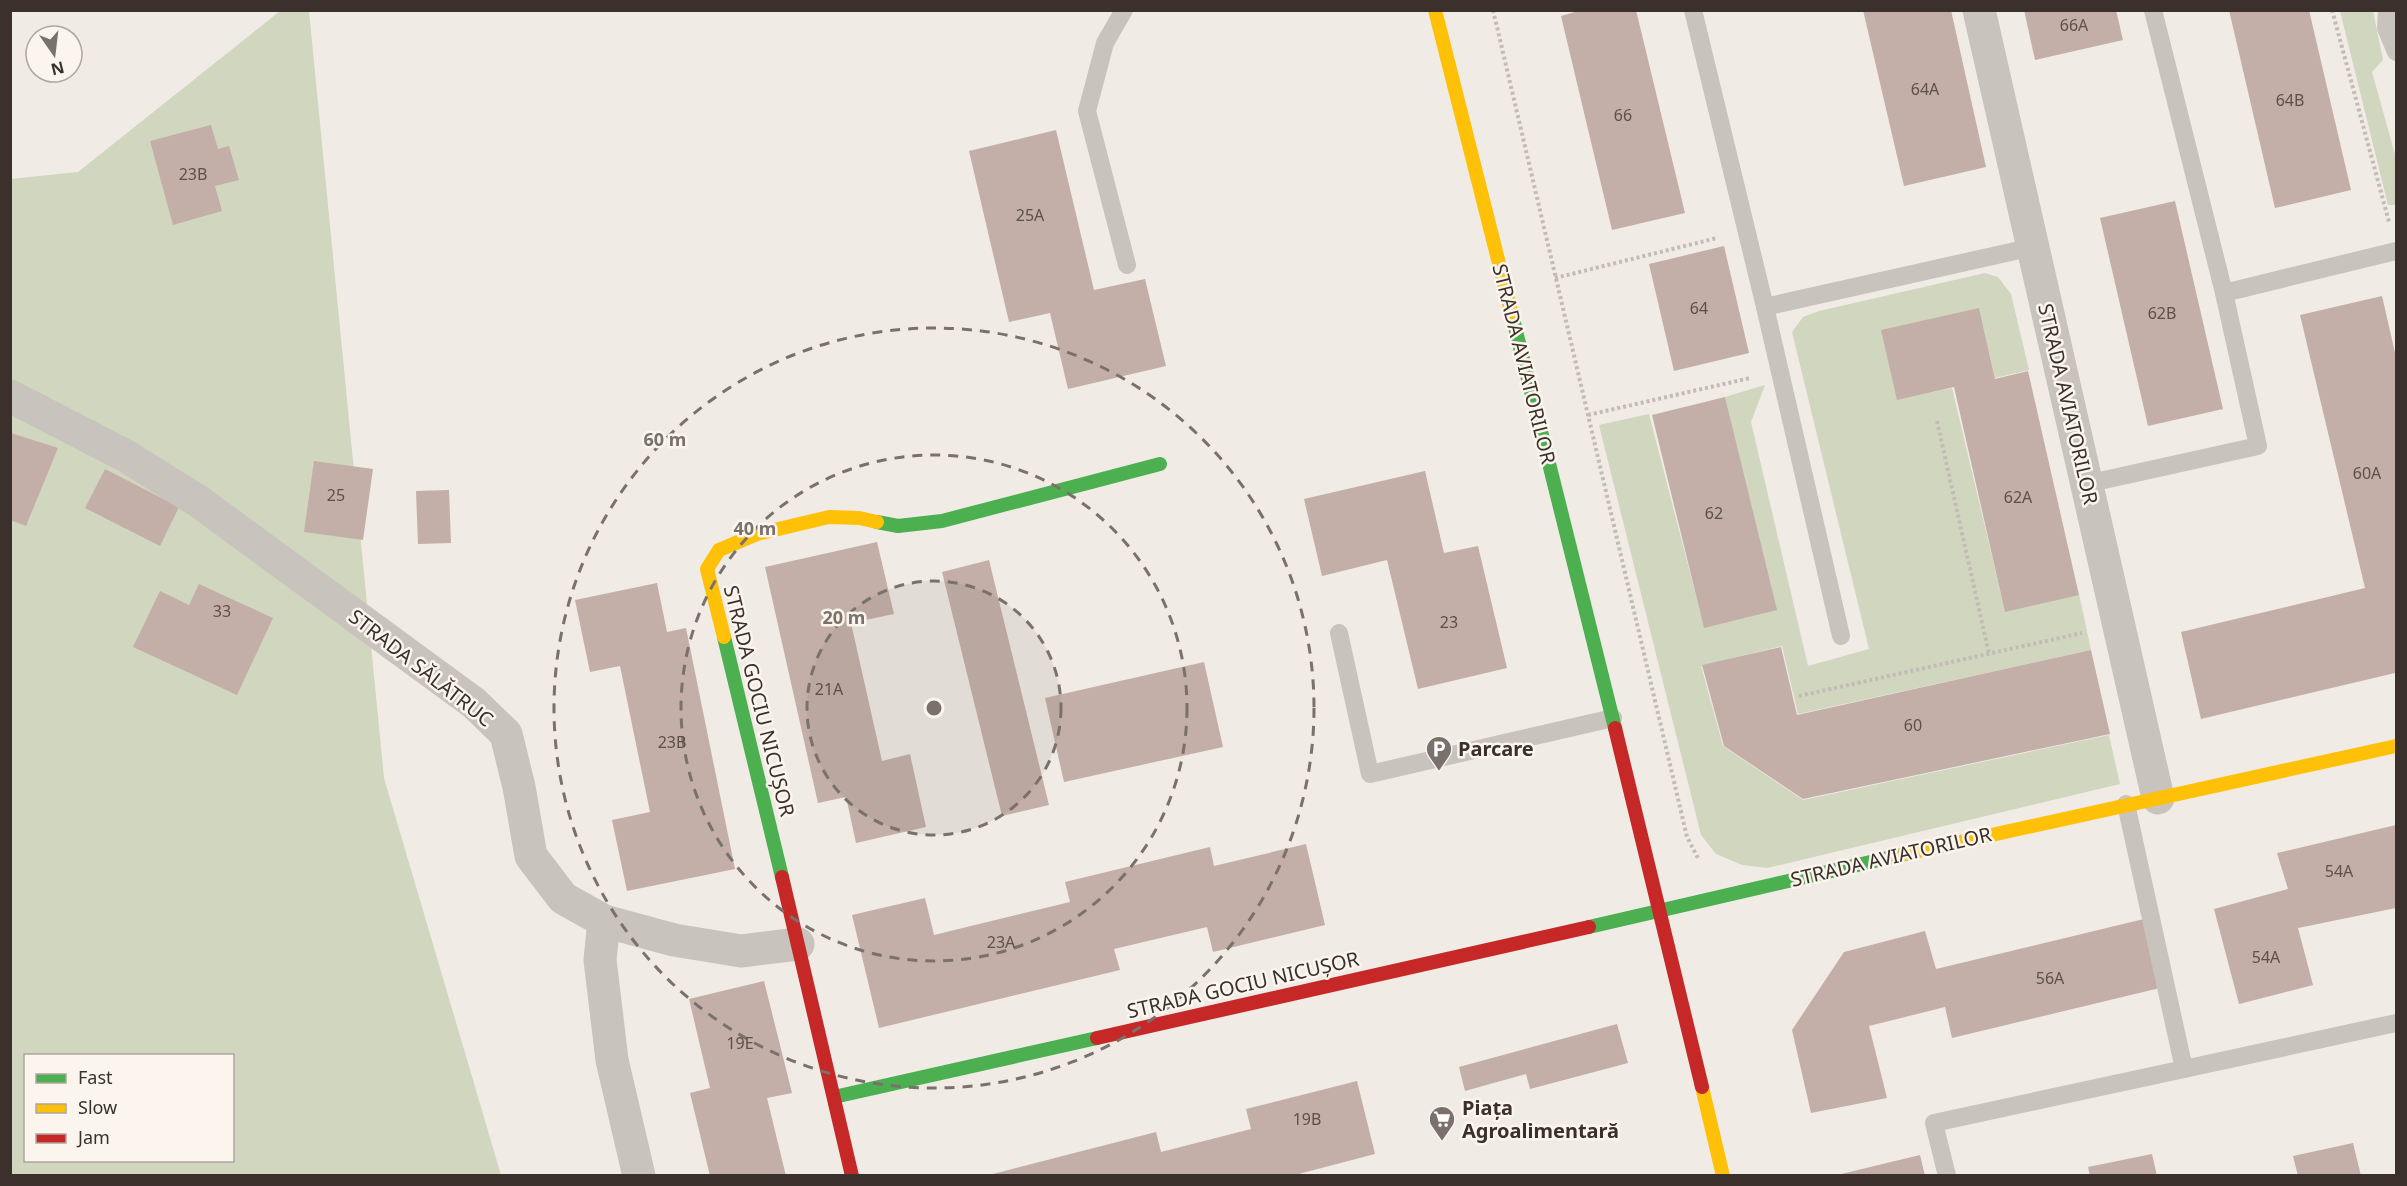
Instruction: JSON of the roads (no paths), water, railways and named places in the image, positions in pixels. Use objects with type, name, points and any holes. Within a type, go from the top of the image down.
[{"type":"street","name":"STRADA AVIATORILOR","points":[[1435,10],[1613,718],[1723,1176]]},
{"type":"street","name":"STRADA AVIATORILOR","points":[[1979,10],[2158,798]]},
{"type":"street","name":"STRADA SĂLĂTRUC","points":[[10,396],[126,456],[198,501],[474,703],[506,734],[519,787],[531,856],[563,898],[604,921],[674,940],[741,951],[798,944]]},
{"type":"street","name":"STRADA GOCIU NICUȘOR","points":[[852,1176],[798,944],[710,590],[707,569],[719,550],[757,534],[829,517],[859,518],[898,526],[942,521],[1160,464]]},
{"type":"street","name":"STRADA AVIATORILOR","points":[[1660,911],[2126,804],[2397,746]]},
{"type":"street","name":"STRADA GOCIU NICUȘOR","points":[[834,1097],[1660,911]]},
{"type":"street","points":[[604,921],[600,960],[612,1060],[639,1176]]},
{"type":"lane","points":[[1124,10],[1105,43],[1088,111],[1127,265]]},
{"type":"lane","points":[[1693,10],[1841,636]]},
{"type":"lane","points":[[2086,484],[2258,446],[2224,293],[2153,10]]},
{"type":"lane","points":[[2387,10],[2386,28],[2397,52]]},
{"type":"lane","points":[[1765,307],[2032,247]]},
{"type":"lane","points":[[2224,293],[2396,250]]},
{"type":"lane","points":[[1339,633],[1370,774],[1613,718]]},
{"type":"lane","points":[[2126,804],[2184,1069]]},
{"type":"lane","points":[[1947,1176],[1934,1123],[2397,1023]]},
{"type":"place","name":"Parcare","points":[[1439,772]]},
{"type":"place","name":"Piața Agroalimentară","points":[[1442,1142]]}]
